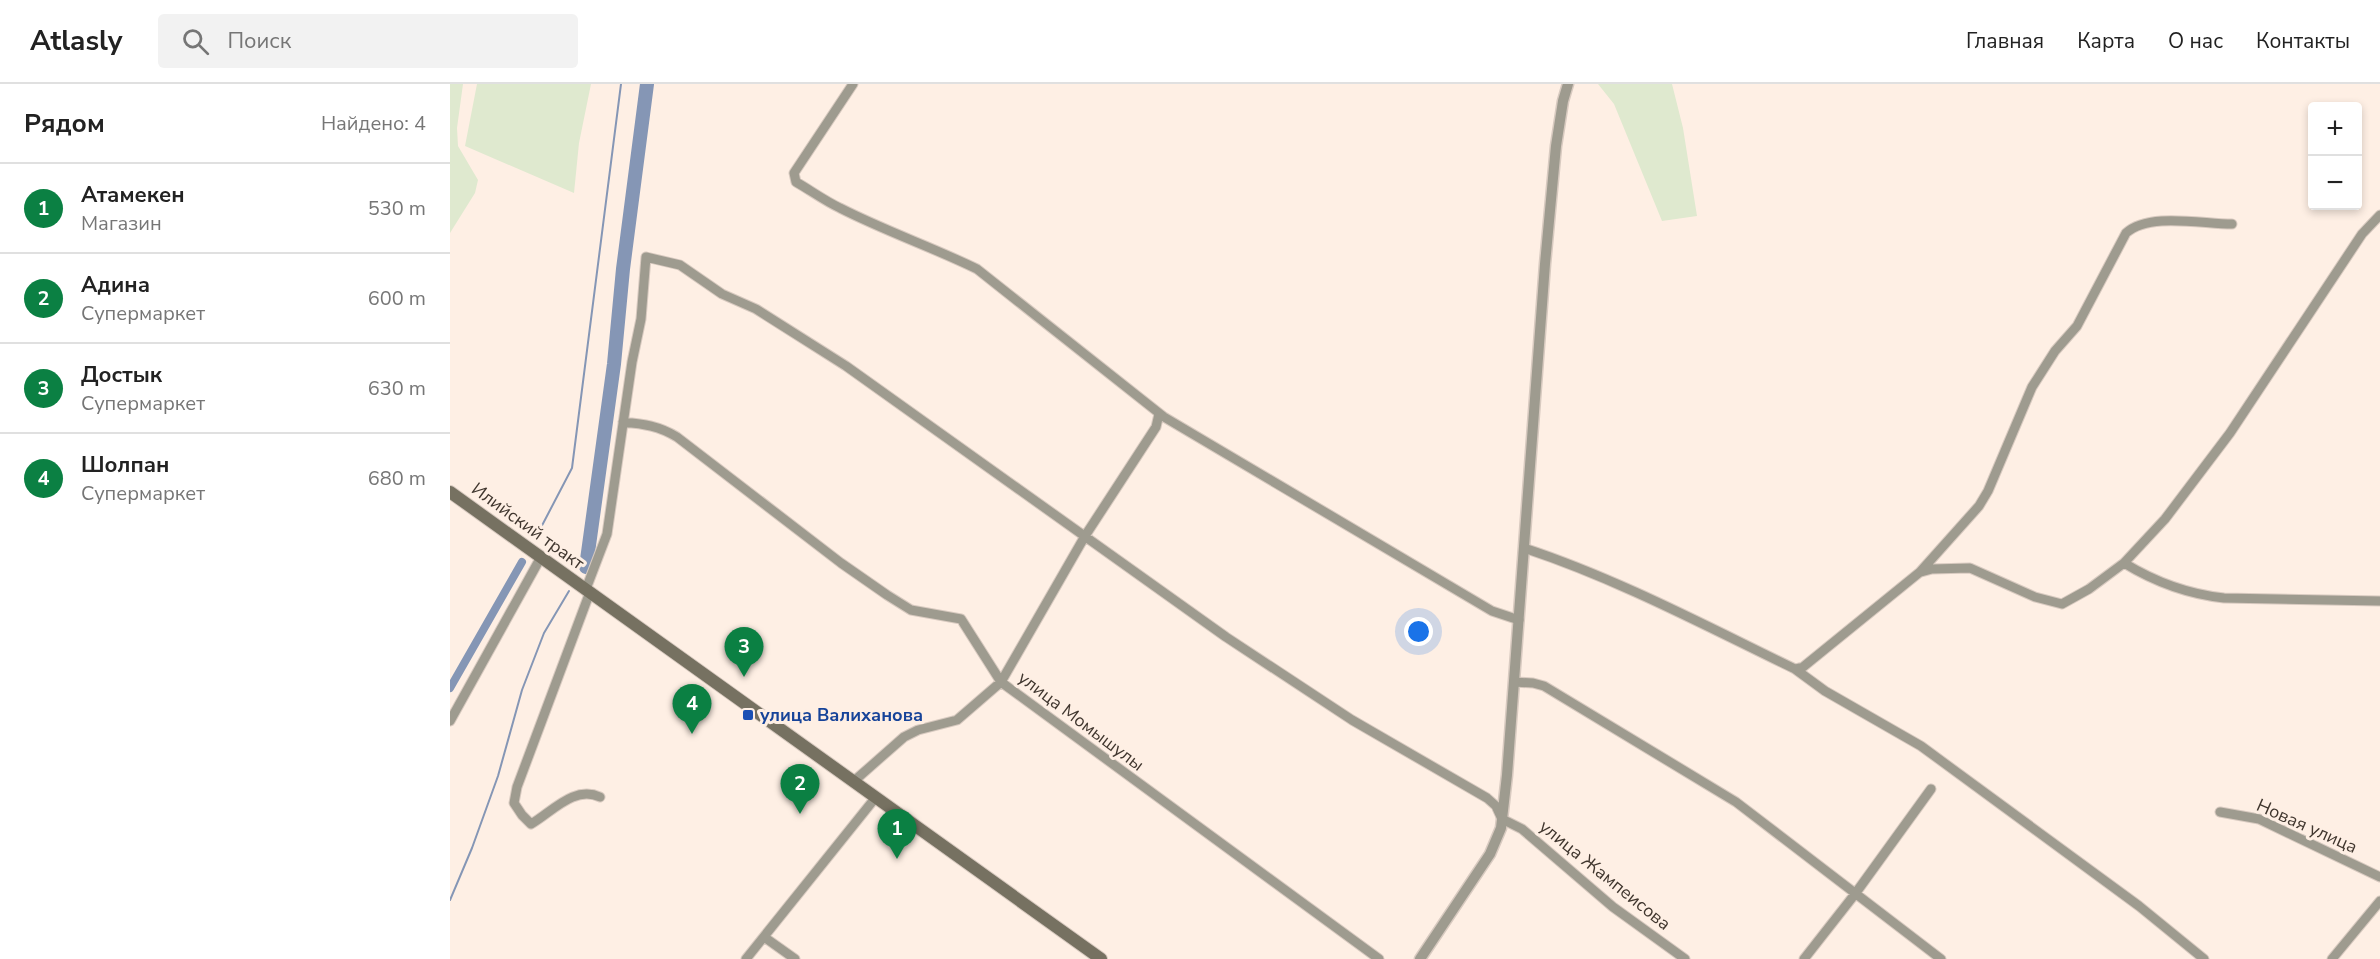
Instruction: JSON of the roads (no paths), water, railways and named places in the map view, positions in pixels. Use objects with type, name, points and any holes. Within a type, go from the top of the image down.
[{"type":"main road","name":"Илийский тракт","points":[[450,492],[588,591]]},
{"type":"main road","points":[[588,591],[1101,959]]},
{"type":"street","points":[[854,84],[794,173],[796,182],[839,208],[977,269],[1159,414],[1492,611],[1519,620]]},
{"type":"street","points":[[1420,959],[1490,854],[1501,828],[1555,158],[1563,102],[1568,84]]},
{"type":"street","points":[[1920,572],[1932,569],[1970,568],[2034,597],[2062,604],[2089,589],[2124,563],[2165,519],[2230,433],[2362,234],[2380,215]]},
{"type":"street","points":[[1795,669],[1803,667],[1920,572],[1978,506],[1988,491],[2032,387],[2055,351],[2077,327],[2126,233],[2131,228],[2152,220],[2232,224]]},
{"type":"street","points":[[600,796],[590,792],[580,794],[568,799],[531,824],[514,803],[532,742],[607,534],[641,319],[646,257],[664,259],[680,265],[722,294],[756,309],[846,366],[1226,637],[1352,720],[1487,798],[1496,806],[1502,819]]},
{"type":"street","points":[[854,781],[904,737],[918,730],[957,720],[1001,682],[1085,536],[1156,427],[1159,414]]},
{"type":"street","name":"улица Момышулы","points":[[623,422],[649,424],[677,437],[841,563],[911,610],[961,619],[1001,682],[1379,959]]},
{"type":"street","points":[[1524,548],[1563,561],[1624,587],[1795,669],[1825,691],[1921,746],[2139,906],[2204,959]]},
{"type":"street","points":[[450,721],[541,557]]},
{"type":"street","points":[[2124,563],[2148,578],[2181,590],[2207,596],[2380,601]]},
{"type":"street","points":[[1514,682],[1533,682],[1544,686],[1736,802],[1941,959]]},
{"type":"street","points":[[1804,959],[1855,894],[1931,789]]},
{"type":"street","points":[[746,959],[876,797]]},
{"type":"street","name":"Новая улица","points":[[2220,812],[2259,819],[2380,877]]},
{"type":"street","name":"улица Жампеисова","points":[[1502,819],[1522,829],[1613,907],[1685,959]]},
{"type":"street","points":[[2332,959],[2380,901]]},
{"type":"street","points":[[764,937],[795,959]]},
{"type":"waterway","points":[[536,537],[572,468],[621,84]]},
{"type":"waterway","points":[[586,567],[614,364],[623,269],[647,84]]},
{"type":"waterway","points":[[450,688],[522,562]]},
{"type":"waterway","points":[[450,900],[498,776],[522,690],[544,633],[569,591]]},
{"type":"place","name":"Достык","points":[[744,677]]},
{"type":"place","name":"улица Валиханова","points":[[748,715]]},
{"type":"place","name":"Шолпан","points":[[692,734]]},
{"type":"place","name":"Адина","points":[[800,814]]},
{"type":"place","name":"Атамекен","points":[[897,859]]}]
